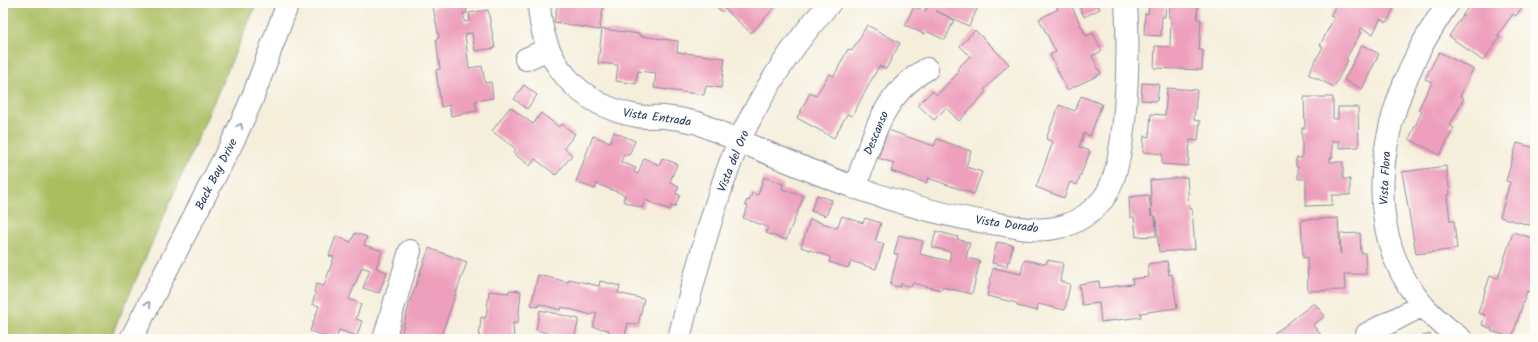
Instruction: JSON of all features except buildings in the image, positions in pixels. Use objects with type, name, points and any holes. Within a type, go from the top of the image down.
[{"type":"street","name":"Back Bay Drive","points":[[131,339],[236,137],[288,3]]},
{"type":"street","name":"Vista Entrada","points":[[539,3],[541,27],[548,49],[557,65],[572,84],[585,95],[605,107],[640,117],[686,120],[739,140]]},
{"type":"street","name":"Vista del Oro","points":[[680,339],[686,306],[720,189],[739,140],[765,90],[780,66],[796,43],[830,3]]},
{"type":"street","name":"Vista Dorado","points":[[739,140],[817,174],[855,188],[942,213],[986,222],[1039,230],[1066,225],[1086,215],[1104,198],[1112,184],[1118,165],[1126,93],[1126,3]]},
{"type":"street","name":"Vista Flora","points":[[1448,3],[1421,46],[1407,77],[1395,110],[1387,143],[1382,178],[1384,219],[1394,258],[1407,283],[1423,305],[1441,324],[1461,339]]},
{"type":"street","points":[[526,59],[548,49]]},
{"type":"street","name":"Descanso","points":[[855,188],[879,120],[891,100],[905,85],[927,69]]},
{"type":"street","points":[[384,339],[410,251]]},
{"type":"street","points":[[1367,334],[1423,305]]},
{"type":"green space","points":[[3,3],[257,3],[110,339],[3,339]]}]
